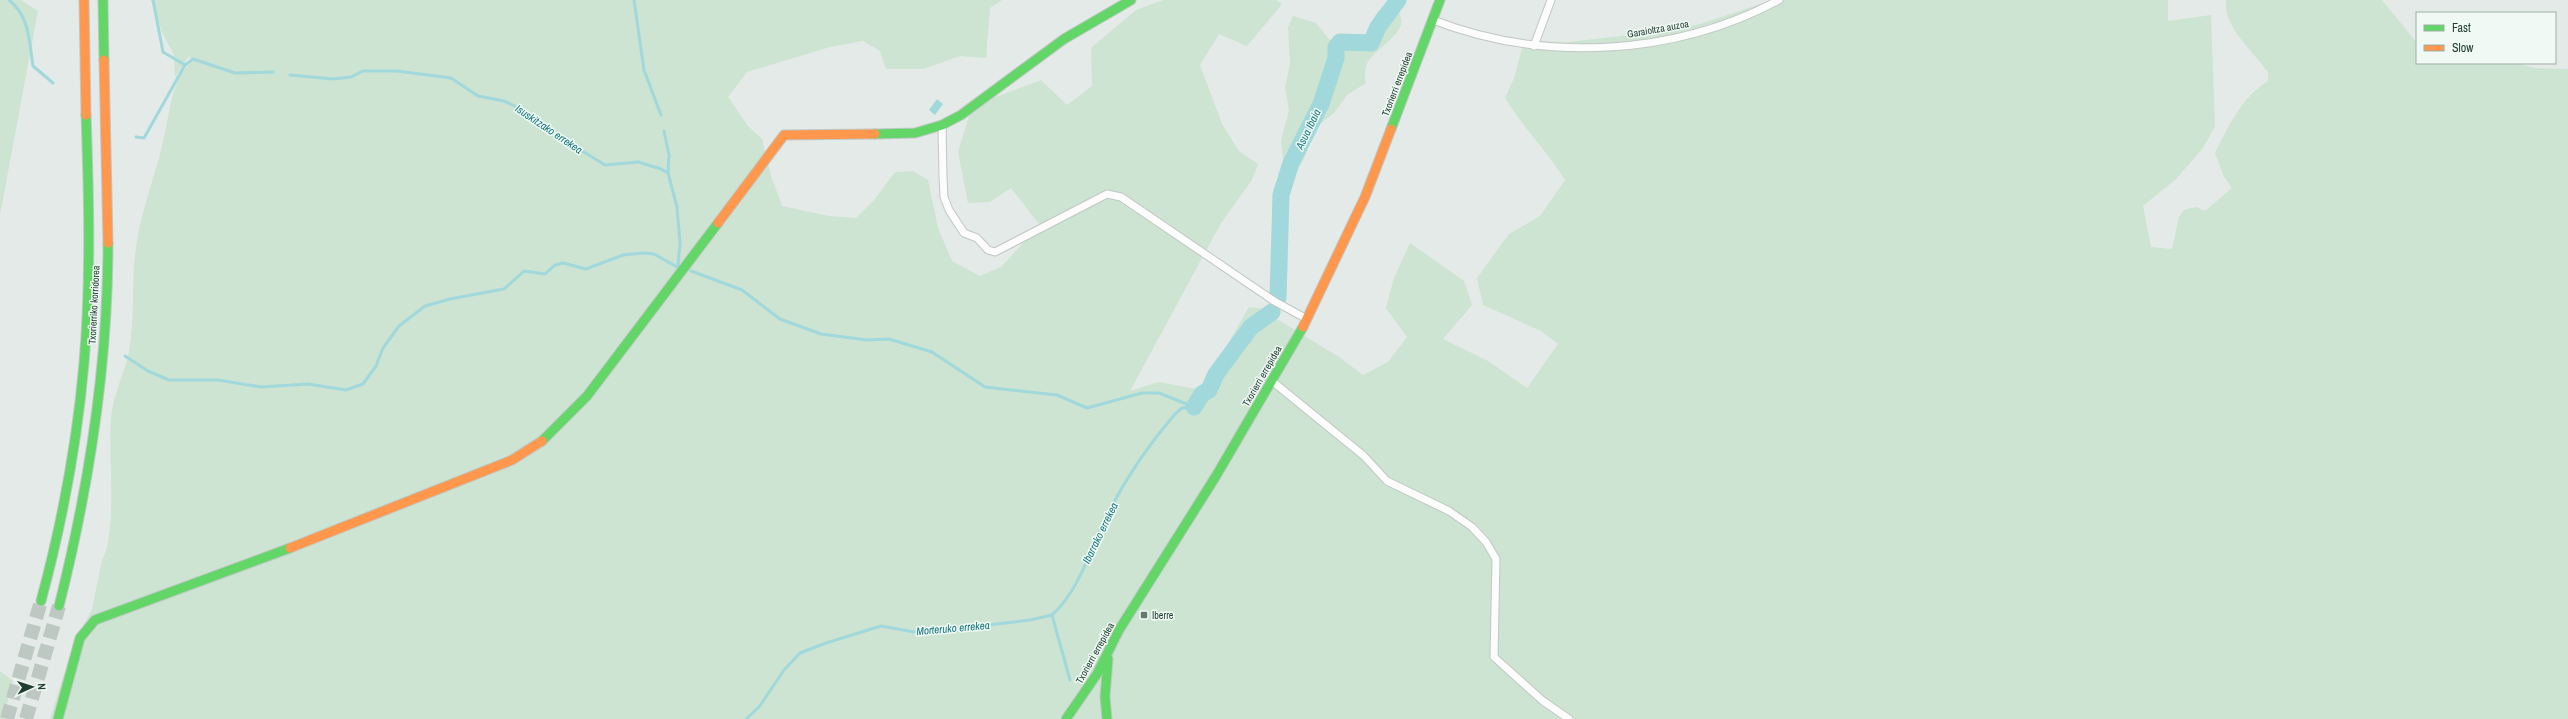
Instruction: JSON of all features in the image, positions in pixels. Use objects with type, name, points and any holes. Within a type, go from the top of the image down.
[{"type":"main road","name":"Txorierriko korridorea","points":[[41,601],[60,520],[73,451],[86,338],[89,212],[84,0]]},
{"type":"main road","name":"Txorierriko korridorea","points":[[59,606],[78,523],[91,454],[104,340],[107,212],[103,0]]},
{"type":"main road","points":[[58,719],[80,638],[95,620],[296,545],[512,460],[543,441],[587,396],[784,135],[915,133],[942,125],[961,115],[1064,39],[1131,0]]},
{"type":"main road","points":[[1433,20],[1440,0]]},
{"type":"main road","name":"Txorierri errepidea","points":[[1068,717],[1084,695],[1119,630],[1272,381],[1307,318],[1365,197],[1433,20]]},
{"type":"main road","points":[[1107,719],[1105,697],[1106,671],[1110,649]]},
{"type":"main road","points":[[1084,695],[1095,692],[1105,697]]},
{"type":"street","points":[[1534,46],[1551,0]]},
{"type":"street","name":"Garaioltza auzoa","points":[[1433,20],[1480,36],[1534,46],[1588,48],[1647,43],[1723,25],[1779,0]]},
{"type":"street","points":[[942,125],[944,197],[964,233],[977,238],[988,250],[995,252],[1055,219],[1107,194],[1113,194],[1121,196],[1203,250],[1274,301],[1307,318]]},
{"type":"street","points":[[1272,381],[1364,456],[1387,481],[1449,511],[1472,527],[1486,542],[1496,559],[1494,657],[1543,701],[1569,719]]},
{"type":"green space","points":[[0,0],[21,0],[38,11],[0,215]]},
{"type":"green space","points":[[151,0],[1002,0],[990,8],[986,58],[960,56],[923,69],[886,69],[880,51],[863,41],[830,47],[747,72],[728,97],[748,126],[762,139],[771,176],[782,206],[829,216],[856,218],[875,199],[895,172],[913,171],[928,180],[938,228],[952,261],[980,276],[1001,267],[1040,225],[1011,188],[990,202],[968,203],[958,152],[972,106],[1041,80],[1067,105],[1092,86],[1091,48],[1136,10],[1163,0],[1276,0],[1282,4],[1247,46],[1219,34],[1200,65],[1222,124],[1239,151],[1258,164],[1252,180],[1221,223],[1130,391],[1159,382],[1201,390],[1249,307],[1271,310],[1277,319],[1339,357],[1363,375],[1388,362],[1407,337],[1386,308],[1394,278],[1410,243],[1464,281],[1472,305],[1443,339],[1488,361],[1527,388],[1558,344],[1541,331],[1483,305],[1477,278],[1509,234],[1540,216],[1565,180],[1505,98],[1514,78],[1524,41],[1568,42],[1666,31],[1700,24],[1773,0],[2168,0],[2168,21],[2211,15],[2215,126],[2203,148],[2176,179],[2143,206],[2151,247],[2172,249],[2179,217],[2184,210],[2196,207],[2205,211],[2232,188],[2224,177],[2215,153],[2231,122],[2243,104],[2258,88],[2268,81],[2268,72],[2234,29],[2226,10],[2226,0],[2382,0],[2416,42],[2416,64],[2518,64],[2536,68],[2568,69],[2568,719],[50,719],[72,648],[92,609],[102,560],[107,547],[111,512],[111,419],[116,393],[127,360],[131,339],[134,273],[138,234],[160,155],[175,88],[185,69],[192,61],[189,56],[175,77],[174,55],[162,32]]},
{"type":"green space","points":[[1392,6],[1400,14],[1401,22],[1399,29],[1367,64],[1365,71],[1366,83],[1347,95],[1334,113],[1316,127],[1303,161],[1290,179],[1284,167],[1281,141],[1289,110],[1285,87],[1290,64],[1288,27],[1293,16],[1316,23],[1328,38],[1336,44],[1343,39],[1366,41],[1377,13],[1380,9]]},
{"type":"green space","points":[[0,671],[13,681],[3,719],[0,719]]},
{"type":"water","points":[[937,99],[943,104],[935,115],[929,110]]},
{"type":"waterway","points":[[9,0],[16,7],[25,22],[33,66],[53,83]]},
{"type":"waterway","name":"Isuskitzako errekea","points":[[153,0],[163,52],[185,65],[193,59],[235,73],[273,72]]},
{"type":"waterway","points":[[634,0],[644,70],[661,115]]},
{"type":"waterway","name":"Asua Ibaia","points":[[1278,298],[1281,195],[1291,163],[1321,104],[1336,58],[1336,47],[1340,42],[1371,43],[1378,27],[1398,0]]},
{"type":"waterway","points":[[136,137],[144,138],[185,65]]},
{"type":"waterway","name":"Isuskitzako errekea","points":[[290,75],[333,79],[351,77],[363,71],[397,71],[451,78],[478,96],[504,101],[519,108],[529,118],[605,165],[638,162],[661,169],[668,173],[677,207],[680,243],[678,267]]},
{"type":"waterway","points":[[664,131],[669,155],[668,173]]},
{"type":"waterway","points":[[125,356],[148,371],[169,380],[218,380],[261,387],[308,384],[346,390],[363,384],[376,366],[383,348],[399,326],[425,306],[450,299],[504,289],[524,271],[545,274],[555,265],[563,263],[586,269],[623,255],[643,253],[654,254],[677,267]]},
{"type":"waterway","name":"Isuskitzako errekea","points":[[691,271],[742,290],[780,319],[821,334],[867,340],[889,339],[932,352],[985,387],[1057,395],[1087,408],[1142,393],[1159,393],[1194,407]]},
{"type":"waterway","name":"Asua Ibaia","points":[[1194,407],[1202,394],[1209,390],[1216,374],[1251,327],[1272,312]]},
{"type":"waterway","name":"Ibarrako errekea","points":[[1070,680],[1052,615],[1070,594],[1084,567],[1108,513],[1138,462],[1175,414],[1182,408],[1191,407]]},
{"type":"waterway","name":"Morteruko errekea","points":[[746,719],[759,707],[784,670],[800,653],[826,643],[881,626],[920,633],[1030,620],[1052,615]]},
{"type":"tunnel","points":[[7,719],[41,601]]},
{"type":"tunnel","points":[[26,719],[59,606]]},
{"type":"traffic: fast","points":[[103,0],[104,60]]},
{"type":"traffic: fast","points":[[875,134],[915,133],[942,125],[961,115],[1064,39],[1131,0]]},
{"type":"traffic: fast","points":[[1391,129],[1440,0]]},
{"type":"traffic: fast","points":[[41,601],[56,542],[68,483],[84,363],[88,301],[89,208],[86,115]]},
{"type":"traffic: fast","points":[[542,441],[587,396],[718,223]]},
{"type":"traffic: fast","points":[[59,606],[70,561],[88,471],[95,426],[105,335],[108,243]]},
{"type":"traffic: fast","points":[[1066,719],[1097,674],[1119,630],[1216,476],[1303,327]]},
{"type":"traffic: fast","points":[[58,719],[80,638],[95,620],[290,548]]},
{"type":"traffic: fast","points":[[1107,719],[1105,697],[1108,659]]},
{"type":"traffic: slow","points":[[84,0],[86,115]]},
{"type":"traffic: slow","points":[[104,60],[108,243]]},
{"type":"traffic: slow","points":[[1303,327],[1365,197],[1391,129]]},
{"type":"traffic: slow","points":[[718,223],[784,135],[875,134]]},
{"type":"traffic: slow","points":[[290,548],[512,460],[542,441]]},
{"type":"place","name":"Iberre","points":[[1144,615]]}]
